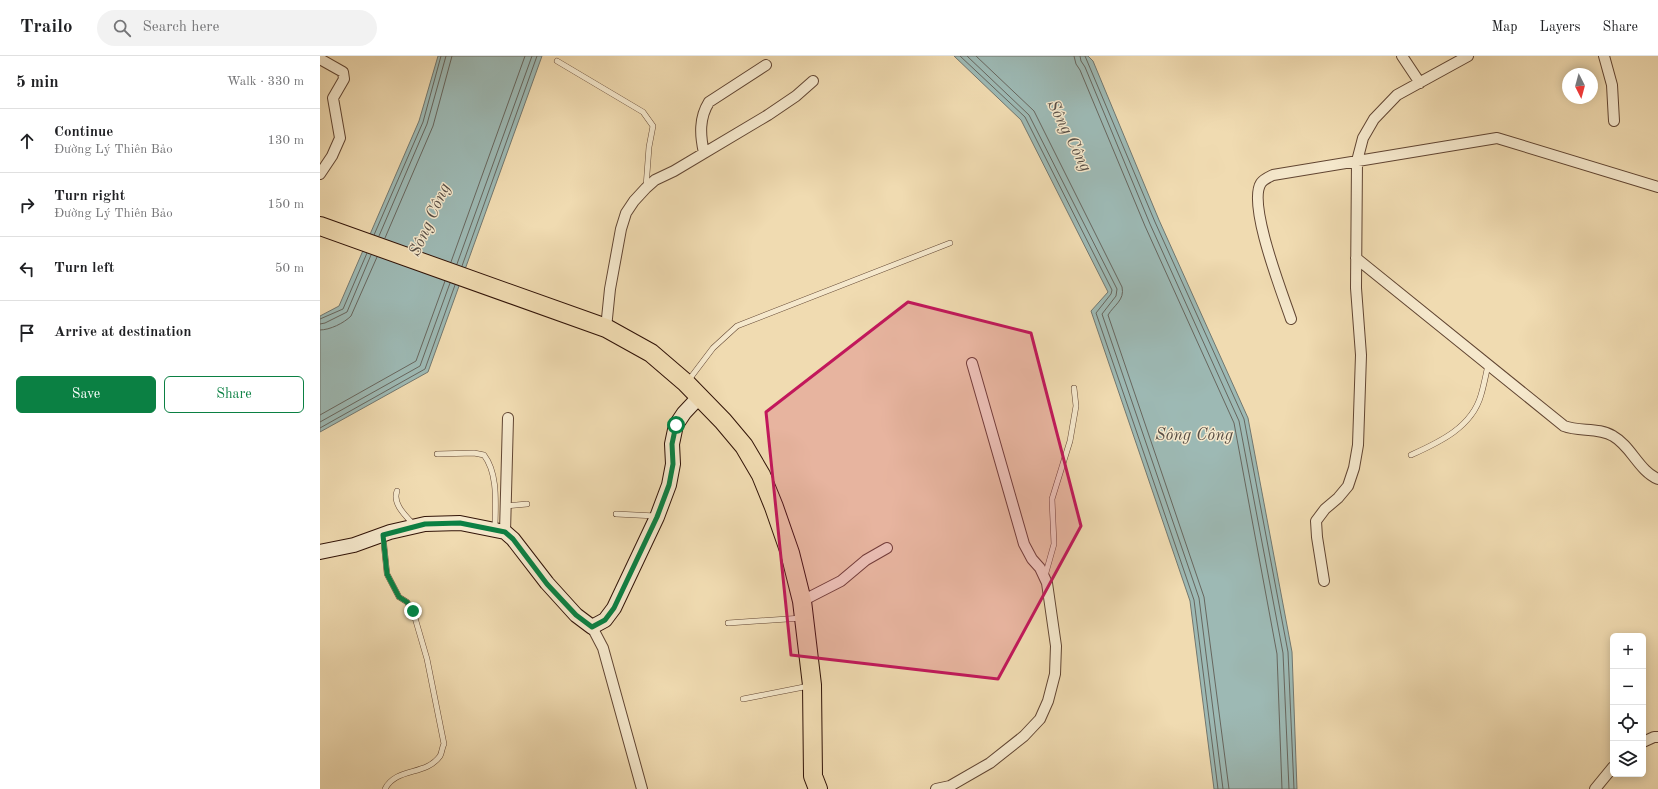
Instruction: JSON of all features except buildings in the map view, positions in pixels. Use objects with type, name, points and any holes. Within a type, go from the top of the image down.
[{"type":"highway","points":[[328,229],[606,328],[651,353],[700,396],[724,422],[744,446],[761,475],[790,553],[803,610],[812,685],[813,785]]},
{"type":"main road","points":[[320,552],[354,545],[383,535],[425,524],[460,523],[500,531],[513,539],[547,584],[576,615],[592,627],[605,620],[614,608],[657,517],[669,485],[673,464],[672,444],[676,425],[684,412],[700,396]]},
{"type":"street","points":[[1402,56],[1420,83]]},
{"type":"street","points":[[1324,581],[1316,521],[1325,509],[1338,498],[1348,486],[1354,468],[1358,444],[1361,355],[1356,288],[1357,161],[1363,138],[1374,119],[1397,95],[1468,56]]},
{"type":"street","points":[[1604,56],[1612,85],[1614,121]]},
{"type":"street","points":[[320,59],[343,72],[344,79],[333,98],[340,132],[338,144],[320,174]]},
{"type":"street","points":[[704,153],[701,139],[702,122],[704,110],[709,102],[766,64]]},
{"type":"street","points":[[606,328],[610,289],[621,229],[626,213],[646,188],[655,180],[674,171],[768,115],[796,96],[813,81]]},
{"type":"street","points":[[1291,319],[1263,235],[1258,199],[1260,184],[1265,179],[1273,175],[1496,138],[1658,187]]},
{"type":"street","points":[[1356,258],[1564,426],[1613,435],[1649,474],[1658,479]]},
{"type":"street","points":[[936,789],[950,786],[990,763],[1024,736],[1040,719],[1048,701],[1055,674],[1056,646],[1047,583],[1040,568],[1032,559],[1024,544],[972,363]]},
{"type":"street","points":[[500,531],[506,506],[508,418]]},
{"type":"street","points":[[803,610],[866,560],[887,548]]},
{"type":"street","points":[[592,627],[604,648],[642,789]]},
{"type":"street","points":[[1645,741],[1658,737]]},
{"type":"street","points":[[1595,789],[1610,771]]},
{"type":"lane","points":[[556,62],[644,112],[653,126],[649,147],[646,188]]},
{"type":"lane","points":[[686,383],[714,348],[737,326],[950,243]]},
{"type":"lane","points":[[1411,455],[1454,434],[1472,413],[1481,396],[1488,364]]},
{"type":"lane","points":[[1044,577],[1054,544],[1052,499],[1070,442],[1076,406],[1074,388]]},
{"type":"lane","points":[[437,454],[474,453],[484,455],[489,461],[494,482],[500,531]]},
{"type":"lane","points":[[397,491],[395,497],[397,503],[416,527]]},
{"type":"lane","points":[[506,506],[527,504]]},
{"type":"lane","points":[[616,514],[657,517]]},
{"type":"lane","points":[[383,535],[387,574],[399,597],[407,602],[413,611],[427,659],[444,744],[440,756],[426,768],[396,776],[385,789]]},
{"type":"lane","points":[[728,623],[803,610]]},
{"type":"lane","points":[[743,699],[812,685]]},
{"type":"highlighted area","points":[[908,302],[1031,333],[1081,526],[998,679],[791,655],[766,412]]},
{"type":"water","name":"Sông Công","points":[[438,56],[542,56],[428,372],[320,432],[320,316],[339,306],[419,121]]},
{"type":"water","name":"Sông Công","points":[[954,56],[1088,56],[1093,61],[1159,220],[1248,418],[1292,652],[1297,789],[1214,789],[1190,601],[1091,311],[1108,292],[1021,120]]},
{"type":"route","points":[[413,611],[407,602],[399,597],[387,574],[383,535],[425,524],[460,523],[505,532],[513,539],[547,584],[576,615],[592,627],[605,620],[614,608],[657,517],[669,485],[673,464],[672,444],[676,425]]}]
